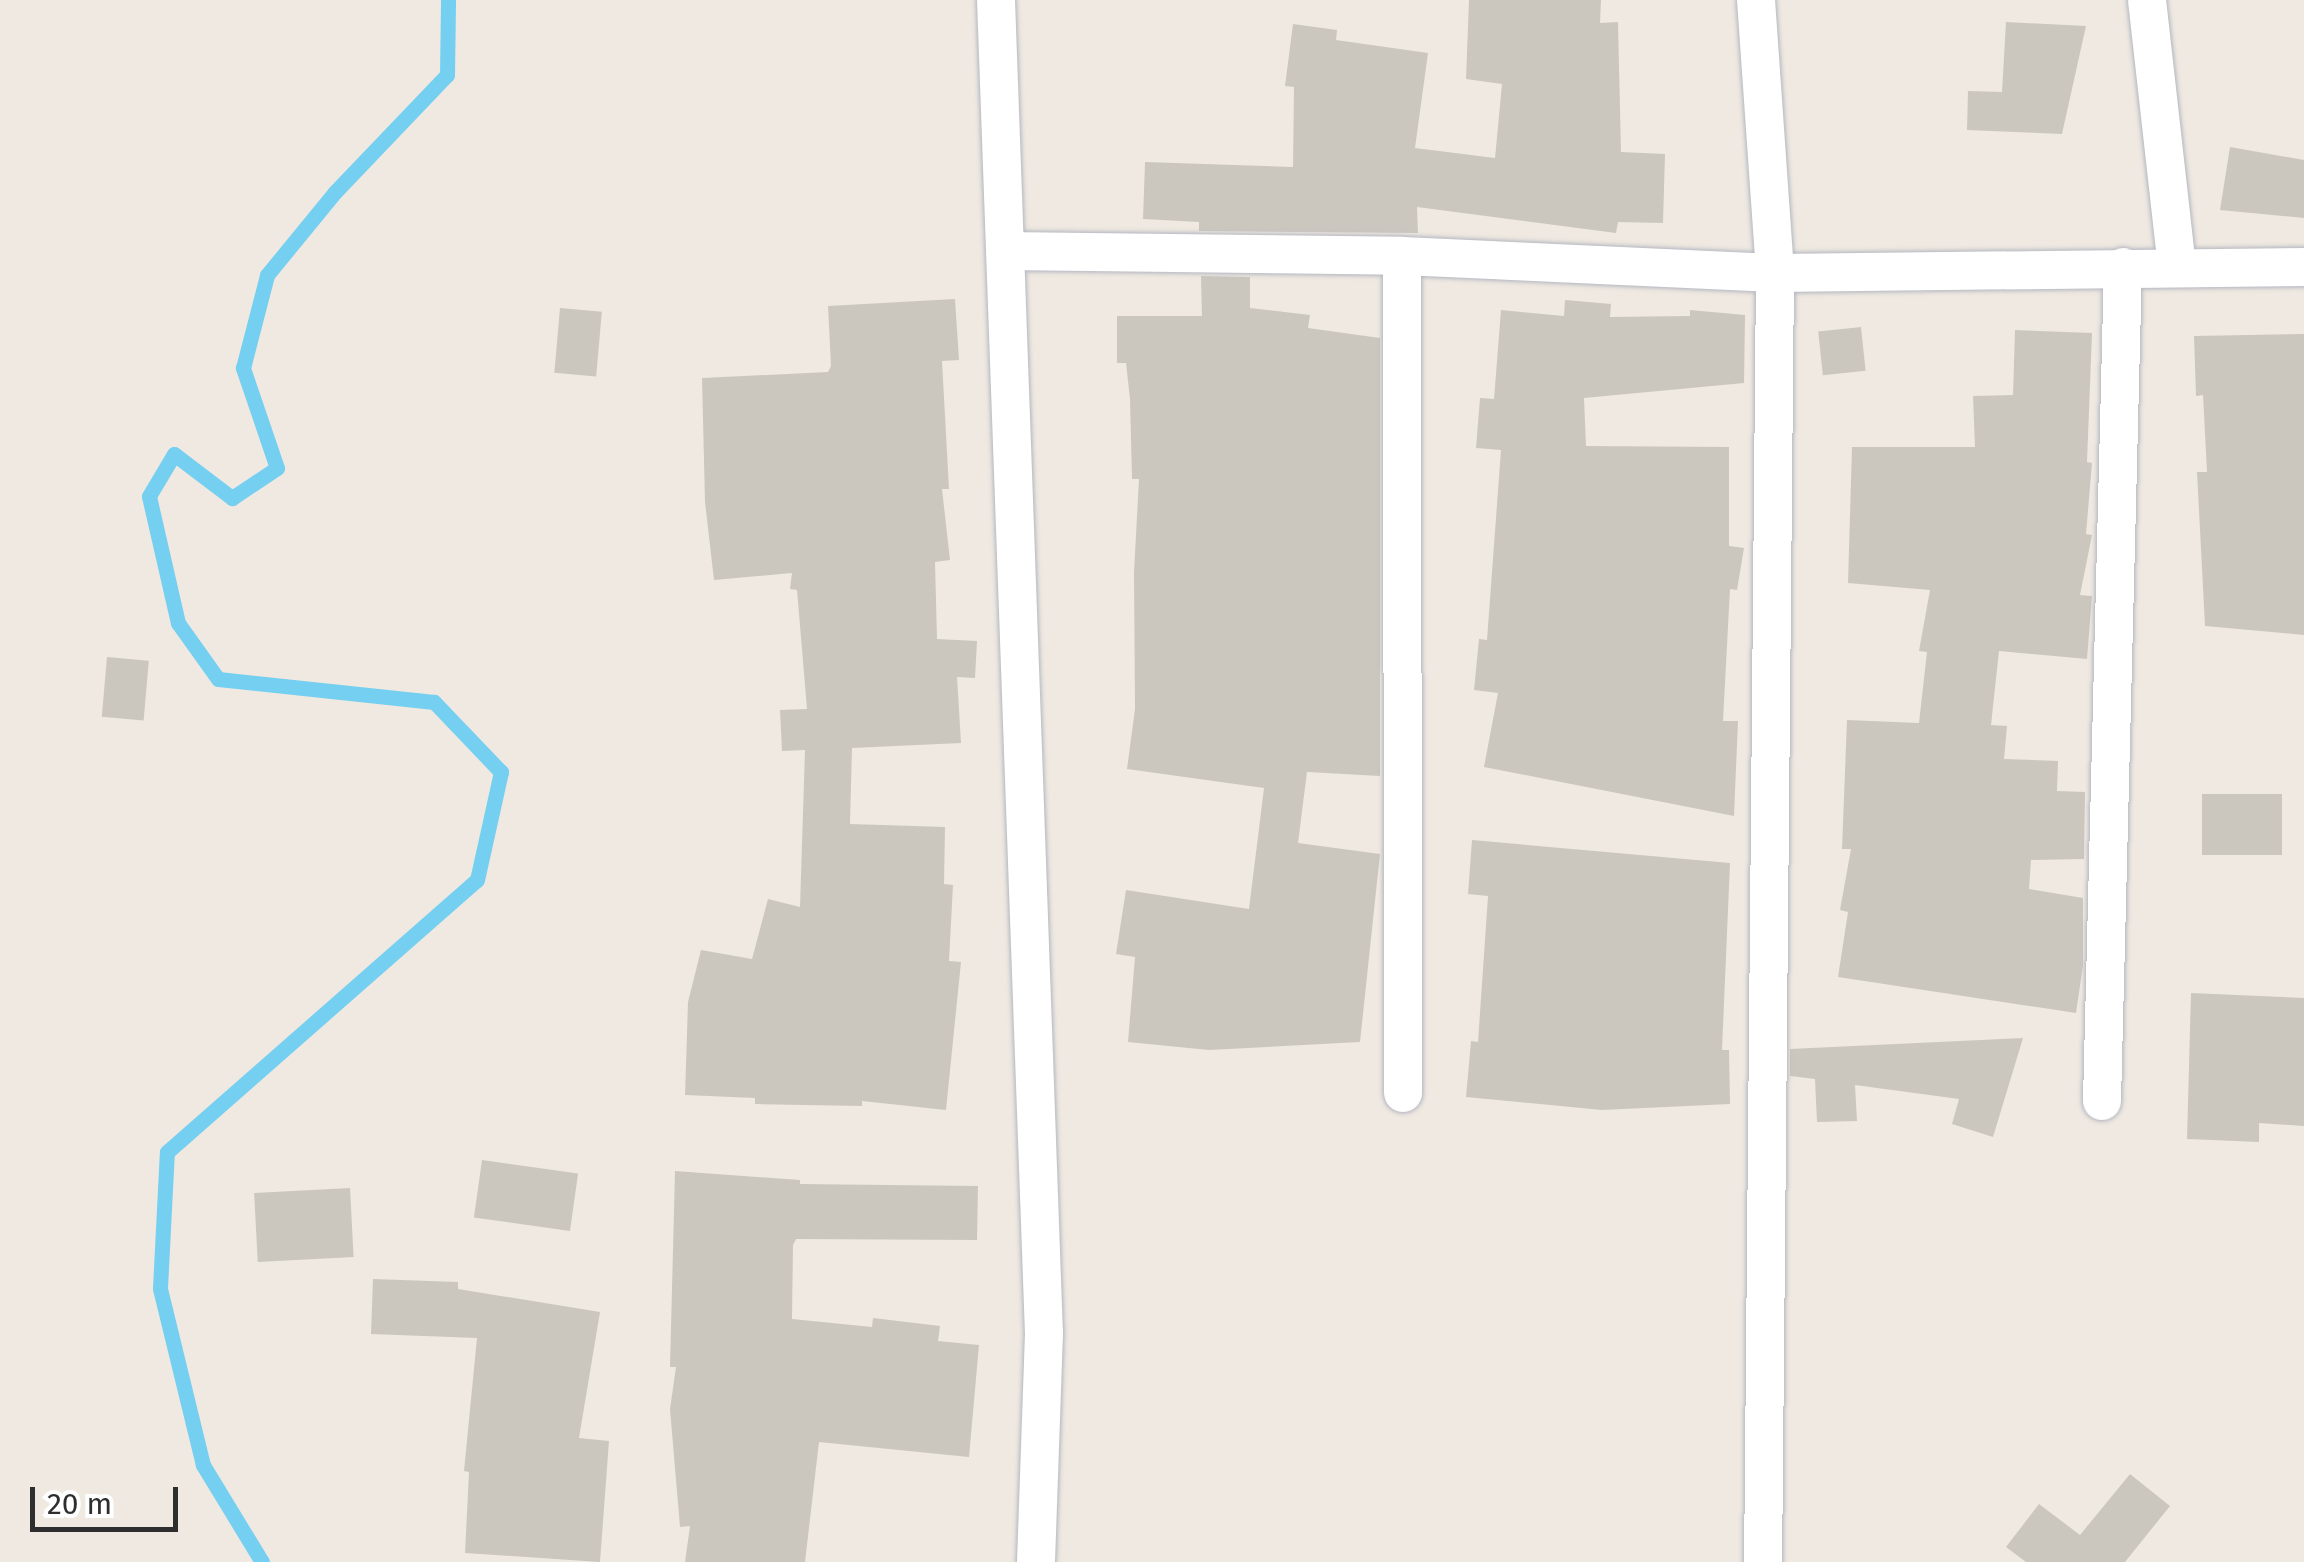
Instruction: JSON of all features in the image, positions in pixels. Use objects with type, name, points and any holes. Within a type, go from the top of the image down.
[{"type":"street","points":[[996,0],[1044,1333],[1036,1562]]},
{"type":"street","points":[[1756,0],[1775,273],[1764,1562]]},
{"type":"street","points":[[2147,0],[2177,266]]},
{"type":"street","points":[[1005,251],[1402,256],[1775,273],[2304,266]]},
{"type":"street","points":[[1402,256],[1403,1092]]},
{"type":"street","points":[[2102,1101],[2124,267]]},
{"type":"building","points":[[1469,0],[1601,0],[1600,23],[1618,22],[1621,152],[1665,154],[1663,223],[1618,222],[1616,233],[1417,207],[1418,233],[1199,231],[1199,222],[1143,219],[1145,162],[1293,167],[1294,87],[1285,86],[1293,24],[1337,30],[1336,40],[1428,53],[1415,148],[1495,158],[1502,84],[1466,79]]},
{"type":"building","points":[[2006,22],[2086,26],[2062,134],[1967,130],[1968,91],[2002,92]]},
{"type":"building","points":[[2230,147],[2304,160],[2304,218],[2220,210]]},
{"type":"building","points":[[1201,276],[1250,277],[1250,308],[1310,315],[1308,328],[1380,338],[1380,776],[1307,772],[1298,843],[1380,854],[1360,1042],[1209,1050],[1128,1042],[1135,957],[1116,954],[1126,890],[1249,909],[1264,788],[1127,769],[1135,709],[1134,572],[1139,479],[1132,479],[1130,399],[1126,363],[1117,363],[1117,316],[1202,316]]},
{"type":"building","points":[[955,299],[959,360],[942,361],[949,489],[942,489],[950,560],[935,562],[937,639],[977,641],[975,678],[957,677],[961,743],[852,748],[850,824],[945,827],[944,884],[953,885],[949,961],[961,962],[946,1110],[862,1101],[862,1106],[755,1104],[755,1098],[685,1095],[688,1002],[701,950],[752,959],[768,899],[800,907],[805,750],[782,751],[780,710],[807,709],[797,590],[790,589],[792,573],[714,580],[705,502],[702,378],[828,372],[828,306]]},
{"type":"building","points":[[1565,300],[1611,304],[1610,317],[1690,316],[1690,310],[1745,315],[1744,383],[1584,398],[1586,446],[1729,447],[1729,546],[1744,548],[1737,590],[1730,589],[1723,721],[1738,721],[1734,816],[1484,767],[1498,693],[1474,690],[1479,639],[1487,640],[1501,450],[1476,448],[1480,398],[1494,399],[1501,310],[1564,316]]},
{"type":"building","points":[[560,308],[602,312],[596,376],[554,373]]},
{"type":"building","points":[[1861,327],[1866,371],[1823,375],[1818,331]]},
{"type":"building","points":[[2015,330],[2092,333],[2087,462],[2092,463],[2086,534],[2092,535],[2080,595],[2092,596],[2087,659],[1999,651],[1991,725],[2007,726],[2004,759],[2058,761],[2057,791],[2085,792],[2084,859],[2031,860],[2029,889],[2083,898],[2083,965],[2076,1013],[1838,977],[1848,912],[1840,910],[1851,849],[1842,849],[1847,720],[1919,723],[1927,652],[1919,651],[1930,590],[1848,583],[1852,447],[1975,447],[1973,396],[2013,395]]},
{"type":"building","points":[[2304,334],[2304,635],[2205,626],[2197,472],[2207,472],[2203,395],[2196,396],[2194,336]]},
{"type":"building","points":[[107,657],[149,661],[144,720],[102,717]]},
{"type":"building","points":[[2202,794],[2282,794],[2282,855],[2202,855]]},
{"type":"building","points":[[1472,840],[1730,863],[1722,1050],[1729,1050],[1730,1104],[1602,1110],[1466,1097],[1471,1041],[1478,1042],[1488,896],[1468,894]]},
{"type":"building","points":[[2191,993],[2304,998],[2304,1126],[2259,1123],[2259,1142],[2187,1139]]},
{"type":"building","points":[[2023,1038],[1993,1137],[1952,1124],[1959,1099],[1855,1085],[1857,1121],[1817,1122],[1815,1079],[1790,1076],[1790,1049]]},
{"type":"building","points":[[482,1160],[578,1173],[570,1231],[474,1217]]},
{"type":"building","points":[[675,1171],[800,1180],[800,1184],[978,1186],[977,1240],[796,1239],[793,1245],[792,1319],[872,1327],[873,1318],[940,1326],[938,1341],[979,1345],[969,1457],[819,1442],[805,1562],[685,1562],[690,1526],[680,1527],[670,1409],[676,1367],[670,1367]]},
{"type":"building","points":[[350,1188],[354,1257],[258,1262],[254,1193]]},
{"type":"building","points":[[373,1279],[458,1282],[458,1289],[600,1312],[579,1438],[609,1441],[600,1562],[465,1553],[469,1472],[464,1471],[477,1338],[371,1334]]},
{"type":"building","points":[[2130,1474],[2170,1506],[2125,1562],[2026,1562],[2006,1547],[2039,1504],[2080,1535]]},
{"type":"waterway","points":[[262,1562],[203,1465],[160,1288],[167,1152],[477,880],[501,772],[434,702],[218,679],[178,623],[149,496],[174,454],[232,498],[277,468],[243,368],[267,275],[335,192],[447,75],[448,0]]}]
